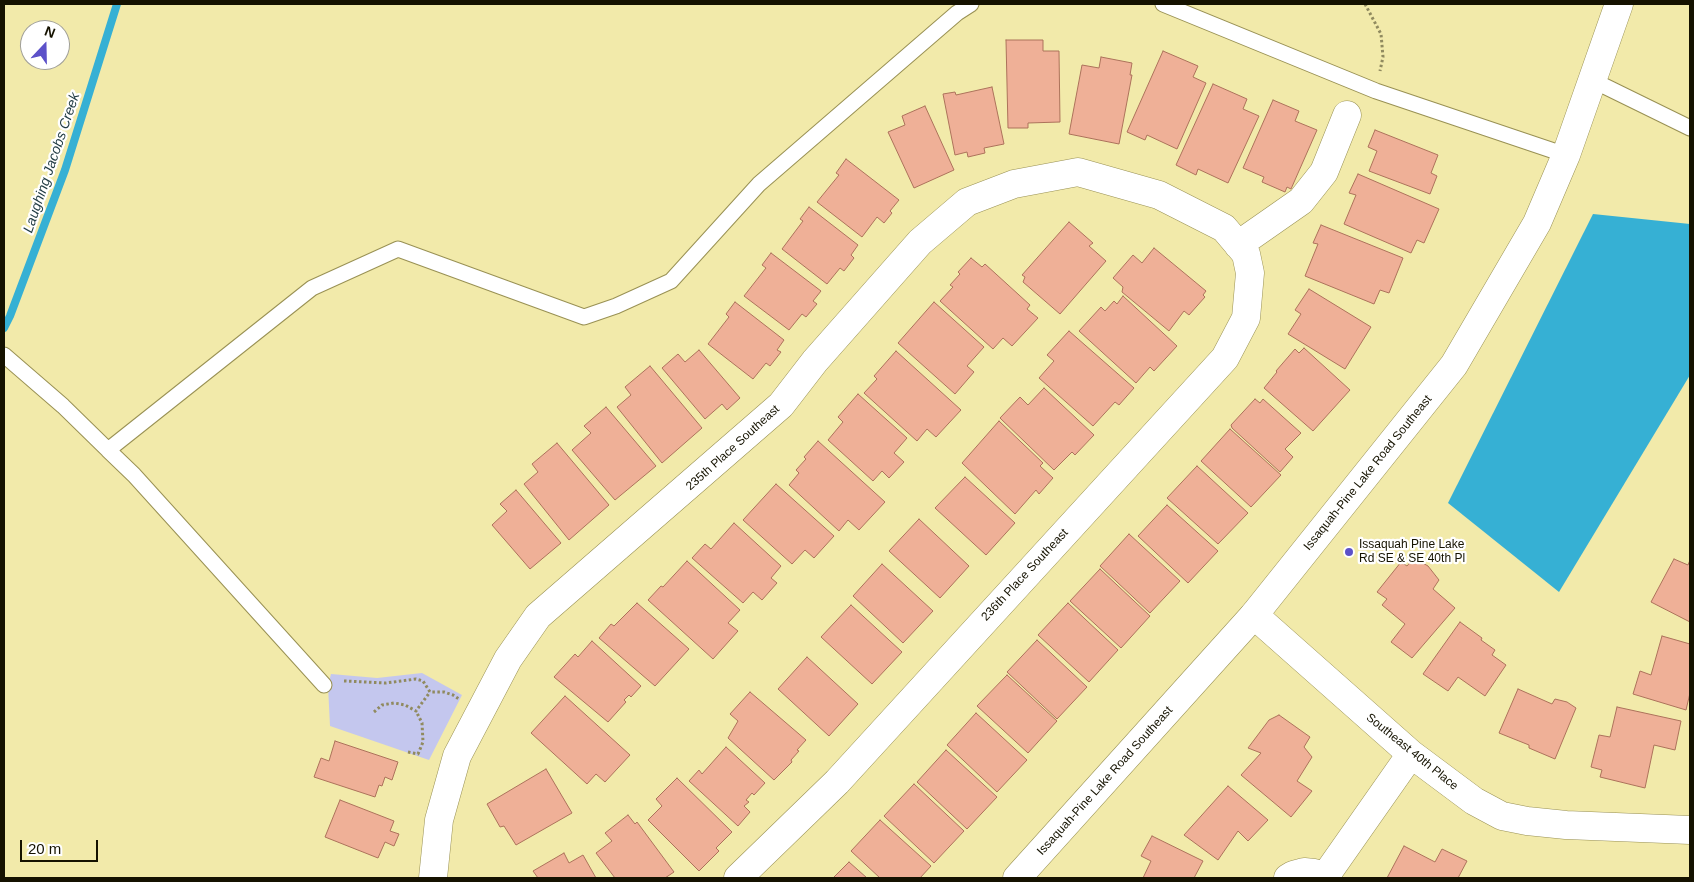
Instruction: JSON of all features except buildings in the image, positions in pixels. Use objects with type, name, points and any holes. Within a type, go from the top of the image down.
[{"type":"street","name":"Issaquah-Pine Lake Road Southeast","points":[[1017,878],[1254,615],[1454,365],[1537,223],[1566,154],[1619,4]]},
{"type":"street","points":[[1238,245],[1301,201],[1324,172],[1347,115]]},
{"type":"street","name":"235th Place Southeast","points":[[433,878],[439,820],[457,756],[508,659],[538,616],[781,406],[815,361],[920,242],[967,202],[1014,184],[1078,172],[1158,195],[1224,228],[1238,245]]},
{"type":"street","name":"236th Place Southeast","points":[[738,878],[837,782],[1225,358],[1246,318],[1250,273],[1246,254],[1238,245]]},
{"type":"street","name":"Southeast 40th Place","points":[[1254,615],[1411,754],[1474,801],[1502,816],[1566,825],[1690,830]]},
{"type":"street","points":[[1288,878],[1304,872],[1314,873],[1324,878],[1411,754]]},
{"type":"lane","points":[[108,450],[312,288],[398,249],[584,317],[616,306],[671,281],[758,184],[971,4]]},
{"type":"lane","points":[[1164,4],[1376,91],[1566,154]]},
{"type":"lane","points":[[1592,80],[1690,128]]},
{"type":"lane","points":[[4,355],[63,406],[134,475],[322,683]]},
{"type":"path","points":[[1365,4],[1381,34],[1383,57],[1376,91]]},
{"type":"path","points":[[322,683],[386,683],[416,679],[423,681],[430,692]]},
{"type":"path","points":[[430,692],[453,694],[461,700]]},
{"type":"path","points":[[416,711],[430,692]]},
{"type":"path","points":[[374,712],[382,706],[394,703],[405,705],[416,711],[422,723],[423,742],[418,754],[408,752]]},
{"type":"shaded area","points":[[422,673],[462,695],[429,760],[330,726],[328,686],[331,674],[377,678]]},
{"type":"water","points":[[1593,214],[1690,224],[1690,375],[1559,592],[1448,503]]},
{"type":"waterway","name":"Laughing Jacobs Creek","points":[[4,328],[65,170],[117,4]]},
{"type":"place","name":"Issaquah Pine Lake Rd SE & SE 40th Pl","points":[[1349,552]]}]
